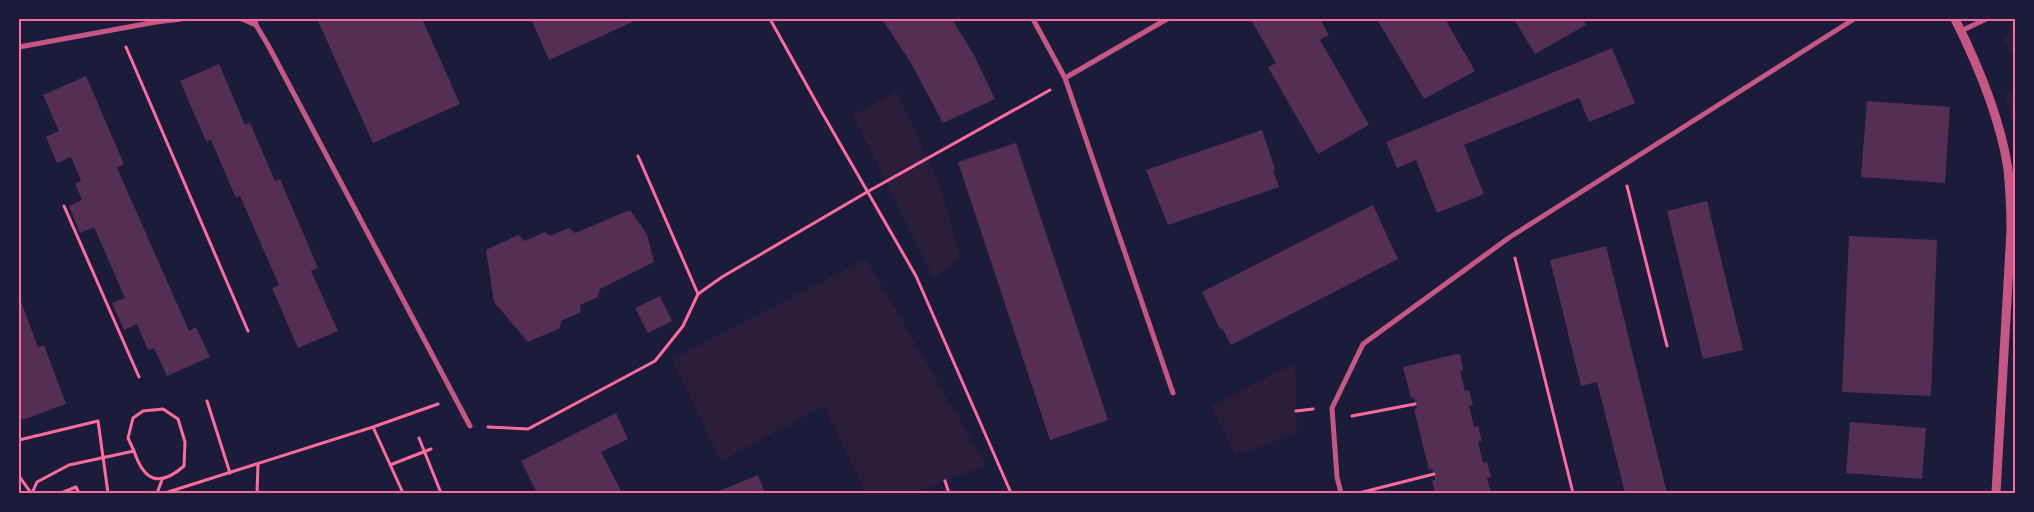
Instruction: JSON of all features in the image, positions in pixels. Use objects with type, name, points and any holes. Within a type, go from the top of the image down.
[{"type":"street","points":[[19,48],[181,19]]},
{"type":"street","points":[[242,19],[255,22],[470,426]]},
{"type":"street","points":[[1033,19],[1065,78],[1173,393]]},
{"type":"street","points":[[1065,78],[1167,19]]},
{"type":"street","points":[[1341,493],[1337,477],[1332,408],[1363,344],[1510,237],[1854,19]]},
{"type":"street","points":[[1955,19],[1988,97],[2008,168],[2011,230],[1996,493]]},
{"type":"street","points":[[1961,31],[1986,19]]},
{"type":"path","points":[[770,19],[916,276],[1011,493]]},
{"type":"path","points":[[118,29],[248,332]]},
{"type":"path","points":[[470,426],[528,429],[655,361],[683,326],[698,294],[722,276],[1053,88],[1065,78]]},
{"type":"path","points":[[638,156],[698,294]]},
{"type":"path","points":[[1622,166],[1666,346]]},
{"type":"path","points":[[64,206],[139,377]]},
{"type":"path","points":[[1510,237],[1573,493]]},
{"type":"path","points":[[165,493],[373,428],[455,398]]},
{"type":"path","points":[[207,401],[230,473]]},
{"type":"path","points":[[1333,420],[1416,404]]},
{"type":"path","points":[[163,409],[178,419],[185,442],[184,466],[173,475],[162,480],[149,477],[139,466],[134,451],[128,438],[133,418],[143,411],[163,409]]},
{"type":"path","points":[[19,440],[98,421],[108,493]]},
{"type":"path","points":[[373,428],[403,493]]},
{"type":"path","points":[[419,438],[441,493]]},
{"type":"path","points":[[390,465],[431,449]]},
{"type":"path","points":[[19,476],[31,493],[37,482],[69,465],[134,451]]},
{"type":"path","points":[[257,493],[258,464]]},
{"type":"path","points":[[1357,493],[1434,474]]},
{"type":"path","points":[[157,493],[162,480]]},
{"type":"path","points":[[945,481],[949,493]]},
{"type":"path","points":[[61,493],[76,487],[79,493]]},
{"type":"path","points":[[170,492],[180,493]]},
{"type":"shaded area","points":[[2015,25],[2015,57],[2003,40]]},
{"type":"shaded area","points":[[2015,90],[2015,127],[2005,94]]},
{"type":"shaded area","points":[[896,91],[938,180],[961,258],[934,279],[853,115]]},
{"type":"shaded area","points":[[866,259],[986,465],[916,493],[866,493],[824,406],[721,461],[672,359]]},
{"type":"shaded area","points":[[1295,363],[1297,433],[1235,456],[1212,406]]},
{"type":"building","points":[[317,19],[422,19],[460,104],[373,143]]},
{"type":"building","points":[[531,19],[639,19],[549,60]]},
{"type":"building","points":[[882,19],[952,19],[974,55],[995,99],[943,123],[911,63]]},
{"type":"building","points":[[1320,19],[1329,35],[1320,40],[1369,125],[1318,154],[1268,67],[1276,63],[1251,20]]},
{"type":"building","points":[[1377,19],[1445,19],[1475,71],[1424,99]]},
{"type":"building","points":[[1514,19],[1583,19],[1586,25],[1535,54]]},
{"type":"building","points":[[1612,48],[1635,103],[1589,122],[1579,98],[1464,145],[1484,194],[1437,213],[1416,160],[1397,168],[1386,142]]},
{"type":"building","points":[[219,64],[245,125],[250,123],[275,181],[280,179],[318,268],[311,271],[338,331],[298,348],[272,288],[279,285],[240,196],[236,198],[211,140],[206,141],[180,81]]},
{"type":"building","points":[[86,76],[124,164],[117,168],[189,331],[196,327],[210,357],[167,376],[154,348],[148,350],[137,324],[124,330],[112,303],[125,298],[94,227],[80,233],[69,206],[82,200],[75,184],[81,181],[71,157],[57,163],[46,137],[59,131],[43,95]]},
{"type":"building","points":[[1867,101],[1950,107],[1945,183],[1861,177]]},
{"type":"building","points":[[1262,130],[1279,187],[1168,225],[1146,170]]},
{"type":"building","points":[[1016,143],[1108,420],[1050,440],[958,162]]},
{"type":"building","points":[[1707,201],[1743,350],[1703,359],[1667,211]]},
{"type":"building","points":[[1373,205],[1398,259],[1231,345],[1222,328],[1220,329],[1202,292]]},
{"type":"building","points":[[630,210],[647,234],[654,262],[600,289],[598,297],[580,305],[581,312],[561,321],[560,328],[528,342],[494,302],[486,250],[518,235],[525,241],[545,232],[550,236],[569,228],[575,233]]},
{"type":"building","points":[[1849,236],[1937,240],[1931,396],[1842,392]]},
{"type":"building","points":[[1606,246],[1667,493],[1625,493],[1597,382],[1581,386],[1550,260]]},
{"type":"building","points":[[19,296],[38,347],[44,345],[66,404],[22,420],[19,411]]},
{"type":"building","points":[[660,296],[672,321],[648,333],[635,308]]},
{"type":"building","points":[[1460,354],[1463,370],[1460,371],[1465,391],[1469,390],[1473,405],[1469,406],[1474,427],[1478,426],[1482,441],[1478,442],[1483,463],[1487,462],[1491,477],[1487,478],[1491,493],[1435,493],[1432,481],[1435,480],[1434,474],[1432,469],[1429,470],[1414,409],[1417,409],[1414,397],[1411,398],[1403,367]]},
{"type":"building","points":[[616,413],[628,439],[601,452],[622,493],[537,493],[521,461]]},
{"type":"building","points":[[1850,422],[1926,428],[1922,479],[1846,473]]},
{"type":"building","points":[[758,475],[765,493],[714,493]]}]
